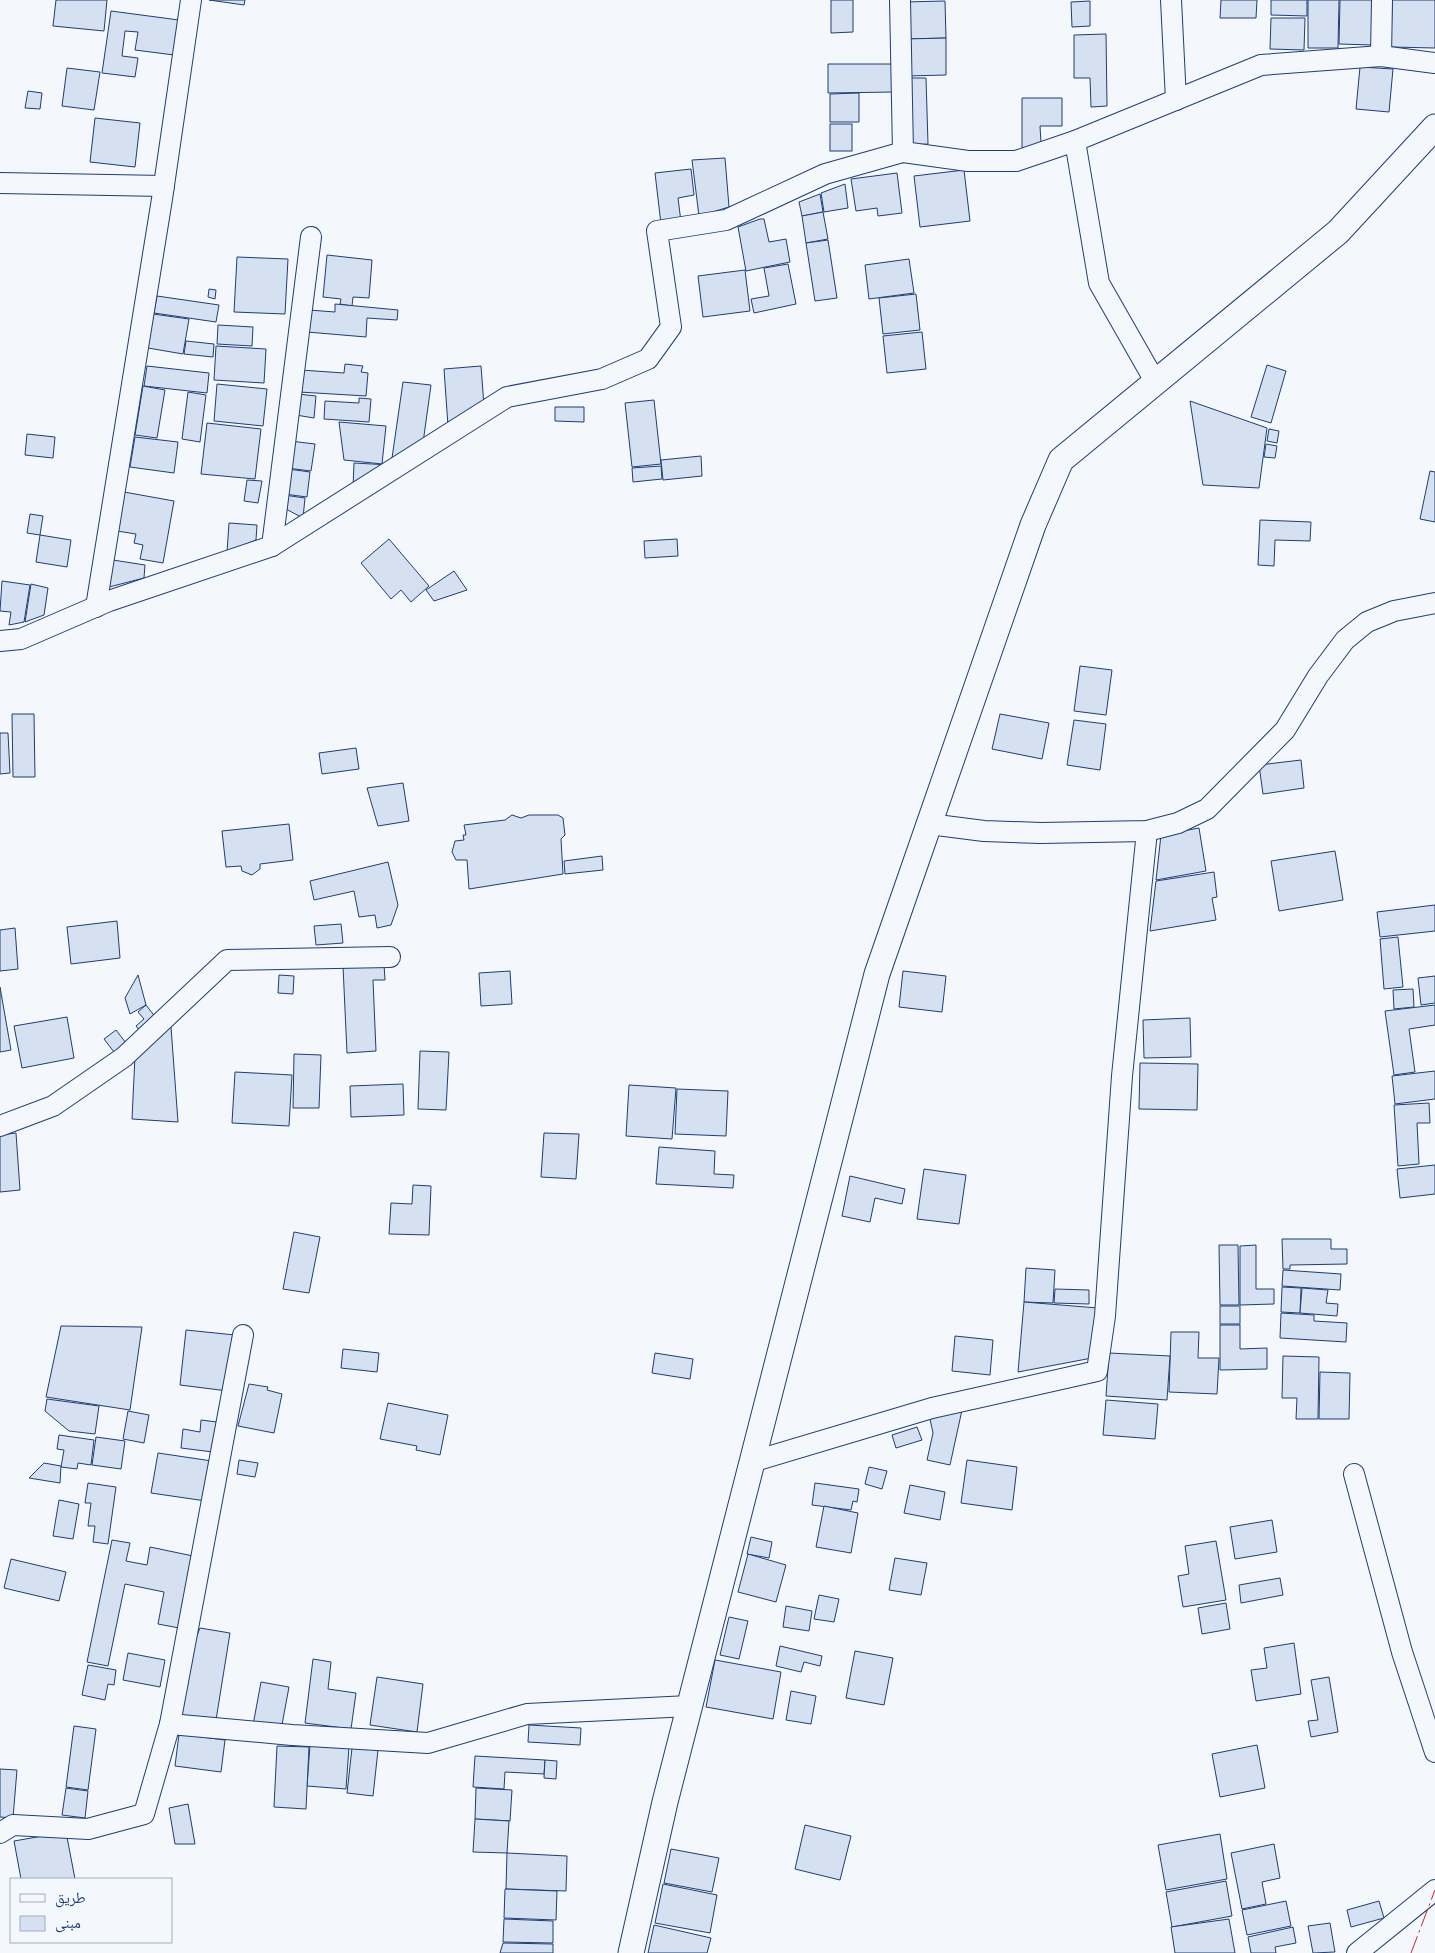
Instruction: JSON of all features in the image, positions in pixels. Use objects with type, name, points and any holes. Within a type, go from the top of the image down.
[{"type":"street","points":[[96,607],[164,186],[191,0]]},
{"type":"street","points":[[900,0],[903,152]]},
{"type":"street","points":[[1171,0],[1176,100]]},
{"type":"street","points":[[1381,56],[1382,0]]},
{"type":"street","points":[[0,641],[21,639],[96,607],[272,546],[507,397],[602,379],[648,359],[671,327],[657,231],[726,220],[825,174],[903,152],[968,161],[1016,161],[1075,141],[1261,65],[1381,56],[1435,63]]},
{"type":"street","points":[[631,1953],[664,1802],[876,974],[1033,525],[1062,460],[1338,232],[1435,127]]},
{"type":"street","points":[[1075,141],[1099,283],[1156,383]]},
{"type":"street","points":[[0,183],[164,186]]},
{"type":"street","points":[[272,546],[312,237]]},
{"type":"street","points":[[929,824],[984,831],[1041,833],[1147,831],[1178,823],[1207,809],[1285,730],[1318,676],[1344,640],[1367,622],[1394,611],[1435,603]]},
{"type":"street","points":[[751,1462],[932,1408],[1097,1371],[1105,1316],[1122,1076],[1147,831]]},
{"type":"street","points":[[0,1126],[53,1106],[124,1057],[227,960],[390,957]]},
{"type":"street","points":[[0,1833],[13,1825],[88,1829],[144,1814],[170,1724],[242,1335]]},
{"type":"street","points":[[1354,1474],[1402,1652],[1435,1752]]},
{"type":"street","points":[[170,1724],[292,1735],[428,1743],[527,1714],[689,1706]]},
{"type":"street","points":[[1357,1953],[1435,1890]]},
{"type":"building","points":[[56,0],[107,0],[104,31],[53,26]]},
{"type":"building","points":[[209,0],[245,0],[244,5]]},
{"type":"building","points":[[831,0],[853,0],[853,32],[831,33]]},
{"type":"building","points":[[1221,0],[1257,0],[1256,18],[1220,18]]},
{"type":"building","points":[[1271,0],[1307,0],[1307,16],[1271,15]]},
{"type":"building","points":[[1308,0],[1339,0],[1338,48],[1308,48]]},
{"type":"building","points":[[1340,0],[1374,0],[1373,45],[1339,44]]},
{"type":"building","points":[[1392,0],[1435,0],[1435,48],[1391,47]]},
{"type":"building","points":[[945,1],[946,38],[905,39],[904,2]]},
{"type":"building","points":[[1090,1],[1090,26],[1072,27],[1071,2]]},
{"type":"building","points":[[111,11],[179,20],[174,55],[135,50],[138,32],[125,31],[122,56],[138,58],[135,77],[102,73]]},
{"type":"building","points":[[1271,18],[1305,18],[1304,50],[1270,49]]},
{"type":"building","points":[[1106,34],[1107,106],[1091,107],[1090,78],[1074,78],[1074,35]]},
{"type":"building","points":[[946,38],[946,75],[906,76],[905,39]]},
{"type":"building","points":[[828,64],[894,64],[894,92],[828,93]]},
{"type":"building","points":[[1360,67],[1393,69],[1389,112],[1356,109]]},
{"type":"building","points":[[67,68],[100,72],[94,110],[62,106]]},
{"type":"building","points":[[908,78],[926,78],[928,144],[910,145]]},
{"type":"building","points":[[28,91],[42,93],[40,109],[25,108]]},
{"type":"building","points":[[859,93],[859,122],[830,122],[830,94]]},
{"type":"building","points":[[1022,98],[1062,98],[1062,126],[1040,126],[1041,143],[1022,149]]},
{"type":"building","points":[[95,118],[140,123],[135,167],[90,162]]},
{"type":"building","points":[[830,124],[852,124],[852,151],[830,151]]},
{"type":"building","points":[[725,158],[729,207],[699,216],[692,160]]},
{"type":"building","points":[[691,169],[694,195],[678,198],[681,222],[661,224],[655,173]]},
{"type":"building","points":[[964,170],[970,221],[920,227],[914,176]]},
{"type":"building","points":[[897,173],[902,213],[878,216],[877,208],[856,211],[851,179]]},
{"type":"building","points":[[845,184],[848,208],[824,212],[821,193]]},
{"type":"building","points":[[820,194],[823,212],[802,216],[799,202]]},
{"type":"building","points":[[823,212],[828,239],[806,243],[802,216]]},
{"type":"building","points":[[764,219],[769,242],[786,239],[790,262],[746,271],[738,227]]},
{"type":"building","points":[[828,240],[837,298],[815,301],[806,243]]},
{"type":"building","points":[[327,255],[372,260],[369,298],[353,297],[352,306],[340,304],[341,299],[323,297]]},
{"type":"building","points":[[237,257],[288,259],[285,314],[234,312]]},
{"type":"building","points":[[909,259],[914,293],[869,299],[865,265]]},
{"type":"building","points":[[788,264],[796,304],[754,313],[751,299],[769,296],[764,268]]},
{"type":"building","points":[[745,270],[750,311],[703,317],[698,276]]},
{"type":"building","points":[[209,289],[216,290],[215,299],[208,297]]},
{"type":"building","points":[[916,294],[920,330],[883,334],[879,298]]},
{"type":"building","points":[[157,296],[219,305],[216,322],[154,313]]},
{"type":"building","points":[[335,304],[398,310],[397,320],[367,318],[366,337],[307,332],[309,310],[335,312]]},
{"type":"building","points":[[153,314],[189,319],[183,354],[148,348]]},
{"type":"building","points":[[218,325],[253,327],[252,346],[217,344]]},
{"type":"building","points":[[922,332],[926,369],[887,373],[883,336]]},
{"type":"building","points":[[186,341],[214,344],[213,357],[184,354]]},
{"type":"building","points":[[216,346],[266,349],[264,383],[214,380]]},
{"type":"building","points":[[345,364],[363,366],[361,372],[368,373],[366,396],[299,392],[301,370],[344,373]]},
{"type":"building","points":[[1267,365],[1286,371],[1271,423],[1251,417]]},
{"type":"building","points":[[147,366],[209,373],[207,393],[144,386]]},
{"type":"building","points":[[481,366],[484,406],[448,426],[444,369]]},
{"type":"building","points":[[403,382],[431,385],[423,443],[392,458]]},
{"type":"building","points":[[217,384],[267,389],[263,426],[214,421]]},
{"type":"building","points":[[143,386],[165,390],[157,438],[135,435]]},
{"type":"building","points":[[188,392],[206,395],[200,442],[182,439]]},
{"type":"building","points":[[298,394],[316,396],[314,418],[296,415]]},
{"type":"building","points":[[359,398],[371,399],[369,422],[324,419],[325,401],[359,403]]},
{"type":"building","points":[[654,400],[661,464],[632,467],[625,403]]},
{"type":"building","points":[[1190,401],[1267,428],[1259,488],[1203,485]]},
{"type":"building","points":[[555,407],[584,407],[584,422],[555,421]]},
{"type":"building","points":[[339,422],[386,426],[382,464],[344,460]]},
{"type":"building","points":[[207,423],[261,429],[255,479],[201,474]]},
{"type":"building","points":[[1269,429],[1279,431],[1277,443],[1267,441]]},
{"type":"building","points":[[27,434],[55,437],[53,458],[25,455]]},
{"type":"building","points":[[135,437],[178,442],[174,473],[130,467]]},
{"type":"building","points":[[290,441],[315,444],[311,471],[287,468]]},
{"type":"building","points":[[1266,444],[1277,446],[1275,458],[1264,457]]},
{"type":"building","points":[[701,456],[702,476],[663,480],[661,460]]},
{"type":"building","points":[[354,463],[390,465],[353,487]]},
{"type":"building","points":[[661,466],[662,479],[633,482],[632,468]]},
{"type":"building","points":[[288,469],[310,472],[307,497],[284,494]]},
{"type":"building","points":[[1430,471],[1435,472],[1435,522],[1420,519]]},
{"type":"building","points":[[247,480],[262,481],[258,503],[244,501]]},
{"type":"building","points":[[124,492],[174,501],[163,563],[140,559],[143,545],[134,543],[136,534],[117,531]]},
{"type":"building","points":[[284,495],[305,498],[303,518],[282,507]]},
{"type":"building","points":[[30,514],[43,516],[40,535],[27,533]]},
{"type":"building","points":[[1260,520],[1311,522],[1310,541],[1275,540],[1274,566],[1258,565]]},
{"type":"building","points":[[229,523],[257,525],[256,540],[227,552]]},
{"type":"building","points":[[40,535],[71,540],[67,567],[36,562]]},
{"type":"building","points":[[389,539],[429,586],[411,602],[401,590],[391,599],[361,563]]},
{"type":"building","points":[[677,539],[678,556],[645,558],[644,541]]},
{"type":"building","points":[[113,560],[145,565],[144,578],[109,587]]},
{"type":"building","points":[[454,571],[467,590],[434,601],[426,590]]},
{"type":"building","points":[[2,581],[30,585],[24,622],[9,625],[11,612],[0,611]]},
{"type":"building","points":[[31,584],[48,588],[44,615],[25,622]]},
{"type":"building","points":[[1080,666],[1112,670],[1106,715],[1074,711]]},
{"type":"building","points":[[12,714],[34,714],[35,777],[13,777]]},
{"type":"building","points":[[1000,714],[1049,723],[1042,759],[992,749]]},
{"type":"building","points":[[1074,720],[1106,724],[1100,770],[1067,765]]},
{"type":"building","points":[[0,733],[8,733],[10,773],[0,774]]},
{"type":"building","points":[[356,748],[359,769],[322,774],[319,753]]},
{"type":"building","points":[[1301,760],[1304,788],[1263,794],[1259,765]]},
{"type":"building","points":[[403,783],[409,821],[378,826],[367,788]]},
{"type":"building","points":[[512,815],[521,818],[529,815],[558,815],[563,818],[565,835],[561,839],[563,874],[469,889],[467,860],[456,860],[452,852],[455,841],[464,840],[463,835],[466,835],[464,825],[505,820]]},
{"type":"building","points":[[289,824],[293,860],[260,864],[260,869],[252,875],[242,871],[241,866],[226,867],[222,831]]},
{"type":"building","points":[[1199,828],[1206,871],[1156,880],[1161,835]]},
{"type":"building","points":[[1335,851],[1343,900],[1279,911],[1271,861]]},
{"type":"building","points":[[602,856],[603,870],[565,874],[564,861]]},
{"type":"building","points":[[388,862],[398,905],[391,925],[377,928],[375,915],[359,917],[354,891],[314,900],[310,881]]},
{"type":"building","points":[[1214,872],[1217,897],[1212,898],[1216,920],[1150,931],[1156,881]]},
{"type":"building","points":[[1435,905],[1435,931],[1380,937],[1377,912]]},
{"type":"building","points":[[117,921],[120,958],[71,964],[67,927]]},
{"type":"building","points":[[341,924],[343,943],[316,945],[314,926]]},
{"type":"building","points":[[15,928],[18,969],[0,971],[0,930]]},
{"type":"building","points":[[1398,937],[1403,987],[1384,989],[1380,939]]},
{"type":"building","points":[[384,964],[385,980],[373,980],[376,1051],[347,1053],[343,966]]},
{"type":"building","points":[[510,971],[512,1004],[481,1006],[479,973]]},
{"type":"building","points":[[903,971],[946,976],[942,1012],[899,1007]]},
{"type":"building","points":[[138,975],[146,1005],[130,1014],[125,998]]},
{"type":"building","points":[[279,975],[294,976],[293,994],[278,993]]},
{"type":"building","points":[[1435,976],[1435,1003],[1421,1005],[1418,978]]},
{"type":"building","points":[[0,987],[11,1050],[0,1052]]},
{"type":"building","points":[[1413,989],[1414,1007],[1394,1009],[1393,990]]},
{"type":"building","points":[[146,1005],[156,1018],[140,1031],[136,1026],[144,1019],[138,1012]]},
{"type":"building","points":[[1435,1005],[1435,1025],[1409,1029],[1415,1072],[1394,1075],[1385,1011]]},
{"type":"building","points":[[67,1017],[74,1058],[22,1068],[14,1026]]},
{"type":"building","points":[[1190,1018],[1191,1057],[1144,1058],[1143,1020]]},
{"type":"building","points":[[171,1027],[178,1122],[132,1119],[135,1056]]},
{"type":"building","points":[[116,1030],[126,1043],[114,1052],[104,1039]]},
{"type":"building","points":[[420,1051],[449,1052],[446,1110],[418,1109]]},
{"type":"building","points":[[294,1054],[321,1055],[319,1108],[293,1108]]},
{"type":"building","points":[[1140,1063],[1198,1064],[1197,1110],[1139,1109]]},
{"type":"building","points":[[1435,1071],[1435,1099],[1395,1104],[1392,1076]]},
{"type":"building","points":[[235,1072],[292,1075],[289,1126],[232,1123]]},
{"type":"building","points":[[403,1084],[404,1115],[351,1117],[350,1086]]},
{"type":"building","points":[[629,1085],[676,1088],[672,1139],[626,1136]]},
{"type":"building","points":[[677,1089],[728,1091],[726,1136],[675,1134]]},
{"type":"building","points":[[1429,1103],[1430,1123],[1417,1123],[1419,1164],[1398,1166],[1394,1105]]},
{"type":"building","points":[[16,1133],[20,1190],[0,1192],[0,1135]]},
{"type":"building","points":[[544,1133],[579,1134],[576,1179],[541,1177]]},
{"type":"building","points":[[659,1147],[715,1151],[714,1174],[734,1175],[733,1188],[656,1184]]},
{"type":"building","points":[[1435,1165],[1435,1194],[1400,1198],[1397,1169]]},
{"type":"building","points":[[924,1169],[966,1175],[959,1224],[917,1219]]},
{"type":"building","points":[[850,1176],[905,1189],[902,1204],[875,1198],[870,1222],[842,1216]]},
{"type":"building","points":[[413,1185],[431,1186],[429,1235],[389,1234],[391,1203],[412,1204]]},
{"type":"building","points":[[294,1232],[320,1237],[309,1293],[283,1289]]},
{"type":"building","points":[[1282,1239],[1331,1239],[1331,1249],[1347,1249],[1347,1264],[1290,1265],[1290,1269],[1283,1269]]},
{"type":"building","points":[[1219,1245],[1238,1245],[1239,1305],[1220,1305]]},
{"type":"building","points":[[1256,1245],[1256,1289],[1274,1289],[1274,1304],[1240,1305],[1240,1246]]},
{"type":"building","points":[[1026,1268],[1055,1270],[1053,1303],[1024,1302]]},
{"type":"building","points":[[1283,1270],[1341,1274],[1340,1290],[1282,1286]]},
{"type":"building","points":[[1282,1287],[1301,1288],[1300,1313],[1281,1312]]},
{"type":"building","points":[[1302,1288],[1328,1290],[1326,1303],[1338,1304],[1337,1316],[1300,1313]]},
{"type":"building","points":[[1055,1289],[1089,1290],[1089,1304],[1054,1303]]},
{"type":"building","points":[[1024,1302],[1098,1308],[1092,1358],[1018,1372]]},
{"type":"building","points":[[1220,1306],[1240,1306],[1240,1324],[1220,1324]]},
{"type":"building","points":[[1281,1313],[1314,1315],[1314,1321],[1347,1323],[1346,1342],[1280,1338]]},
{"type":"building","points":[[1220,1325],[1240,1325],[1240,1349],[1267,1348],[1267,1369],[1220,1370]]},
{"type":"building","points":[[61,1326],[142,1327],[130,1410],[46,1397]]},
{"type":"building","points":[[186,1330],[235,1335],[228,1391],[180,1385]]},
{"type":"building","points":[[1171,1332],[1199,1332],[1198,1358],[1219,1358],[1217,1394],[1169,1392]]},
{"type":"building","points":[[955,1336],[993,1340],[990,1375],[952,1371]]},
{"type":"building","points":[[343,1349],[379,1353],[377,1372],[341,1368]]},
{"type":"building","points":[[655,1353],[693,1359],[690,1379],[652,1373]]},
{"type":"building","points":[[1109,1353],[1170,1356],[1167,1400],[1106,1396]]},
{"type":"building","points":[[1283,1356],[1319,1357],[1318,1419],[1296,1419],[1297,1398],[1282,1398]]},
{"type":"building","points":[[1320,1372],[1350,1373],[1349,1419],[1319,1419]]},
{"type":"building","points":[[249,1384],[268,1387],[267,1390],[282,1394],[274,1433],[238,1426]]},
{"type":"building","points":[[47,1399],[99,1406],[95,1434],[69,1431],[45,1411]]},
{"type":"building","points":[[1106,1400],[1158,1404],[1155,1439],[1103,1435]]},
{"type":"building","points":[[388,1403],[448,1415],[440,1455],[416,1450],[417,1446],[380,1439]]},
{"type":"building","points":[[962,1410],[950,1465],[927,1460],[933,1433],[930,1419]]},
{"type":"building","points":[[128,1411],[149,1415],[144,1443],[123,1439]]},
{"type":"building","points":[[201,1420],[217,1422],[213,1452],[181,1448],[183,1429],[200,1432]]},
{"type":"building","points":[[917,1427],[922,1440],[896,1448],[892,1435]]},
{"type":"building","points":[[59,1435],[94,1440],[91,1465],[78,1463],[77,1469],[61,1467],[64,1450],[57,1449]]},
{"type":"building","points":[[96,1437],[125,1441],[121,1469],[92,1465]]},
{"type":"building","points":[[158,1453],[212,1461],[206,1501],[151,1493]]},
{"type":"building","points":[[239,1460],[258,1463],[255,1477],[237,1474]]},
{"type":"building","points":[[967,1460],[1017,1467],[1012,1510],[961,1503]]},
{"type":"building","points":[[44,1463],[61,1466],[60,1483],[29,1478]]},
{"type":"building","points":[[869,1467],[887,1471],[882,1489],[865,1484]]},
{"type":"building","points":[[88,1483],[116,1487],[108,1544],[93,1542],[95,1526],[88,1526],[91,1503],[85,1503]]},
{"type":"building","points":[[815,1483],[859,1489],[857,1502],[853,1501],[851,1510],[812,1505]]},
{"type":"building","points":[[910,1485],[945,1492],[940,1520],[904,1513]]},
{"type":"building","points":[[59,1500],[79,1504],[73,1539],[53,1536]]},
{"type":"building","points":[[824,1506],[858,1513],[851,1553],[816,1547]]},
{"type":"building","points":[[1272,1520],[1277,1552],[1235,1559],[1230,1527]]},
{"type":"building","points":[[751,1537],[772,1542],[769,1558],[747,1554]]},
{"type":"building","points":[[112,1540],[130,1543],[126,1561],[147,1565],[150,1547],[193,1556],[179,1628],[158,1624],[164,1592],[125,1584],[108,1666],[87,1662]]},
{"type":"building","points":[[1216,1541],[1226,1600],[1183,1607],[1178,1576],[1189,1574],[1185,1546]]},
{"type":"building","points":[[748,1554],[786,1565],[776,1602],[738,1592]]},
{"type":"building","points":[[895,1558],[927,1563],[921,1595],[889,1590]]},
{"type":"building","points":[[11,1559],[66,1572],[59,1601],[4,1588]]},
{"type":"building","points":[[1280,1578],[1283,1595],[1241,1603],[1239,1585]]},
{"type":"building","points":[[819,1595],[839,1599],[834,1622],[814,1619]]},
{"type":"building","points":[[1226,1603],[1230,1629],[1202,1634],[1198,1608]]},
{"type":"building","points":[[786,1606],[812,1611],[809,1631],[783,1627]]},
{"type":"building","points":[[729,1617],[748,1621],[739,1659],[720,1655]]},
{"type":"building","points":[[200,1628],[230,1633],[216,1720],[180,1715],[189,1655]]},
{"type":"building","points":[[1294,1643],[1301,1694],[1256,1701],[1251,1670],[1267,1668],[1264,1648]]},
{"type":"building","points":[[780,1646],[822,1656],[820,1666],[804,1662],[801,1672],[776,1666]]},
{"type":"building","points":[[855,1651],[893,1658],[884,1705],[846,1698]]},
{"type":"building","points":[[128,1653],[165,1660],[160,1687],[123,1680]]},
{"type":"building","points":[[313,1659],[331,1662],[328,1689],[356,1693],[351,1729],[305,1723]]},
{"type":"building","points":[[715,1660],[781,1672],[773,1719],[706,1707]]},
{"type":"building","points":[[88,1665],[116,1670],[114,1685],[108,1684],[105,1700],[82,1695]]},
{"type":"building","points":[[377,1677],[423,1684],[417,1732],[370,1725]]},
{"type":"building","points":[[1329,1677],[1338,1732],[1311,1737],[1308,1721],[1318,1720],[1311,1680]]},
{"type":"building","points":[[261,1682],[289,1687],[281,1730],[253,1725]]},
{"type":"building","points":[[791,1691],[816,1696],[811,1724],[786,1720]]},
{"type":"building","points":[[529,1725],[581,1728],[580,1745],[528,1742]]},
{"type":"building","points":[[74,1726],[96,1729],[88,1790],[66,1787]]},
{"type":"building","points":[[179,1734],[225,1740],[221,1772],[175,1766]]},
{"type":"building","points":[[310,1745],[349,1747],[346,1789],[307,1786]]},
{"type":"building","points":[[1257,1745],[1265,1788],[1220,1797],[1212,1754]]},
{"type":"building","points":[[277,1746],[309,1747],[306,1809],[274,1807]]},
{"type":"building","points":[[352,1748],[378,1750],[373,1796],[347,1793]]},
{"type":"building","points":[[475,1756],[545,1760],[544,1774],[505,1772],[504,1789],[473,1787]]},
{"type":"building","points":[[545,1760],[557,1761],[556,1779],[544,1778]]},
{"type":"building","points":[[0,1769],[17,1770],[13,1818],[0,1817]]},
{"type":"building","points":[[66,1788],[88,1791],[85,1818],[62,1815]]},
{"type":"building","points":[[476,1788],[512,1790],[510,1821],[475,1819]]},
{"type":"building","points":[[188,1804],[195,1844],[175,1844],[169,1808]]},
{"type":"building","points":[[475,1819],[509,1821],[507,1853],[473,1852]]},
{"type":"building","points":[[805,1825],[851,1836],[840,1880],[795,1869]]},
{"type":"building","points":[[66,1832],[75,1878],[21,1878],[14,1841]]},
{"type":"building","points":[[1220,1834],[1227,1879],[1166,1890],[1158,1845]]},
{"type":"building","points":[[1274,1844],[1280,1878],[1262,1882],[1266,1904],[1242,1909],[1231,1853]]},
{"type":"building","points":[[671,1849],[719,1858],[712,1892],[664,1883]]},
{"type":"building","points":[[507,1853],[567,1856],[566,1891],[506,1889]]},
{"type":"building","points":[[1226,1881],[1232,1916],[1172,1927],[1166,1892]]},
{"type":"building","points":[[663,1884],[717,1895],[710,1933],[655,1923]]},
{"type":"building","points":[[505,1889],[557,1891],[556,1920],[504,1918]]},
{"type":"building","points":[[1286,1901],[1291,1926],[1247,1935],[1242,1910]]},
{"type":"building","points":[[1379,1901],[1384,1918],[1351,1927],[1347,1910]]},
{"type":"building","points":[[504,1919],[553,1921],[553,1943],[503,1942]]},
{"type":"building","points":[[1229,1919],[1235,1953],[1175,1953],[1171,1927]]},
{"type":"building","points":[[1330,1923],[1335,1952],[1313,1953],[1308,1926]]},
{"type":"building","points":[[654,1925],[711,1938],[707,1953],[648,1953]]},
{"type":"building","points":[[1293,1927],[1296,1943],[1275,1947],[1276,1953],[1251,1953],[1248,1937]]},
{"type":"building","points":[[503,1943],[553,1944],[553,1953],[500,1953]]},
{"type":"power","points":[[1411,1953],[1435,1890]]}]
